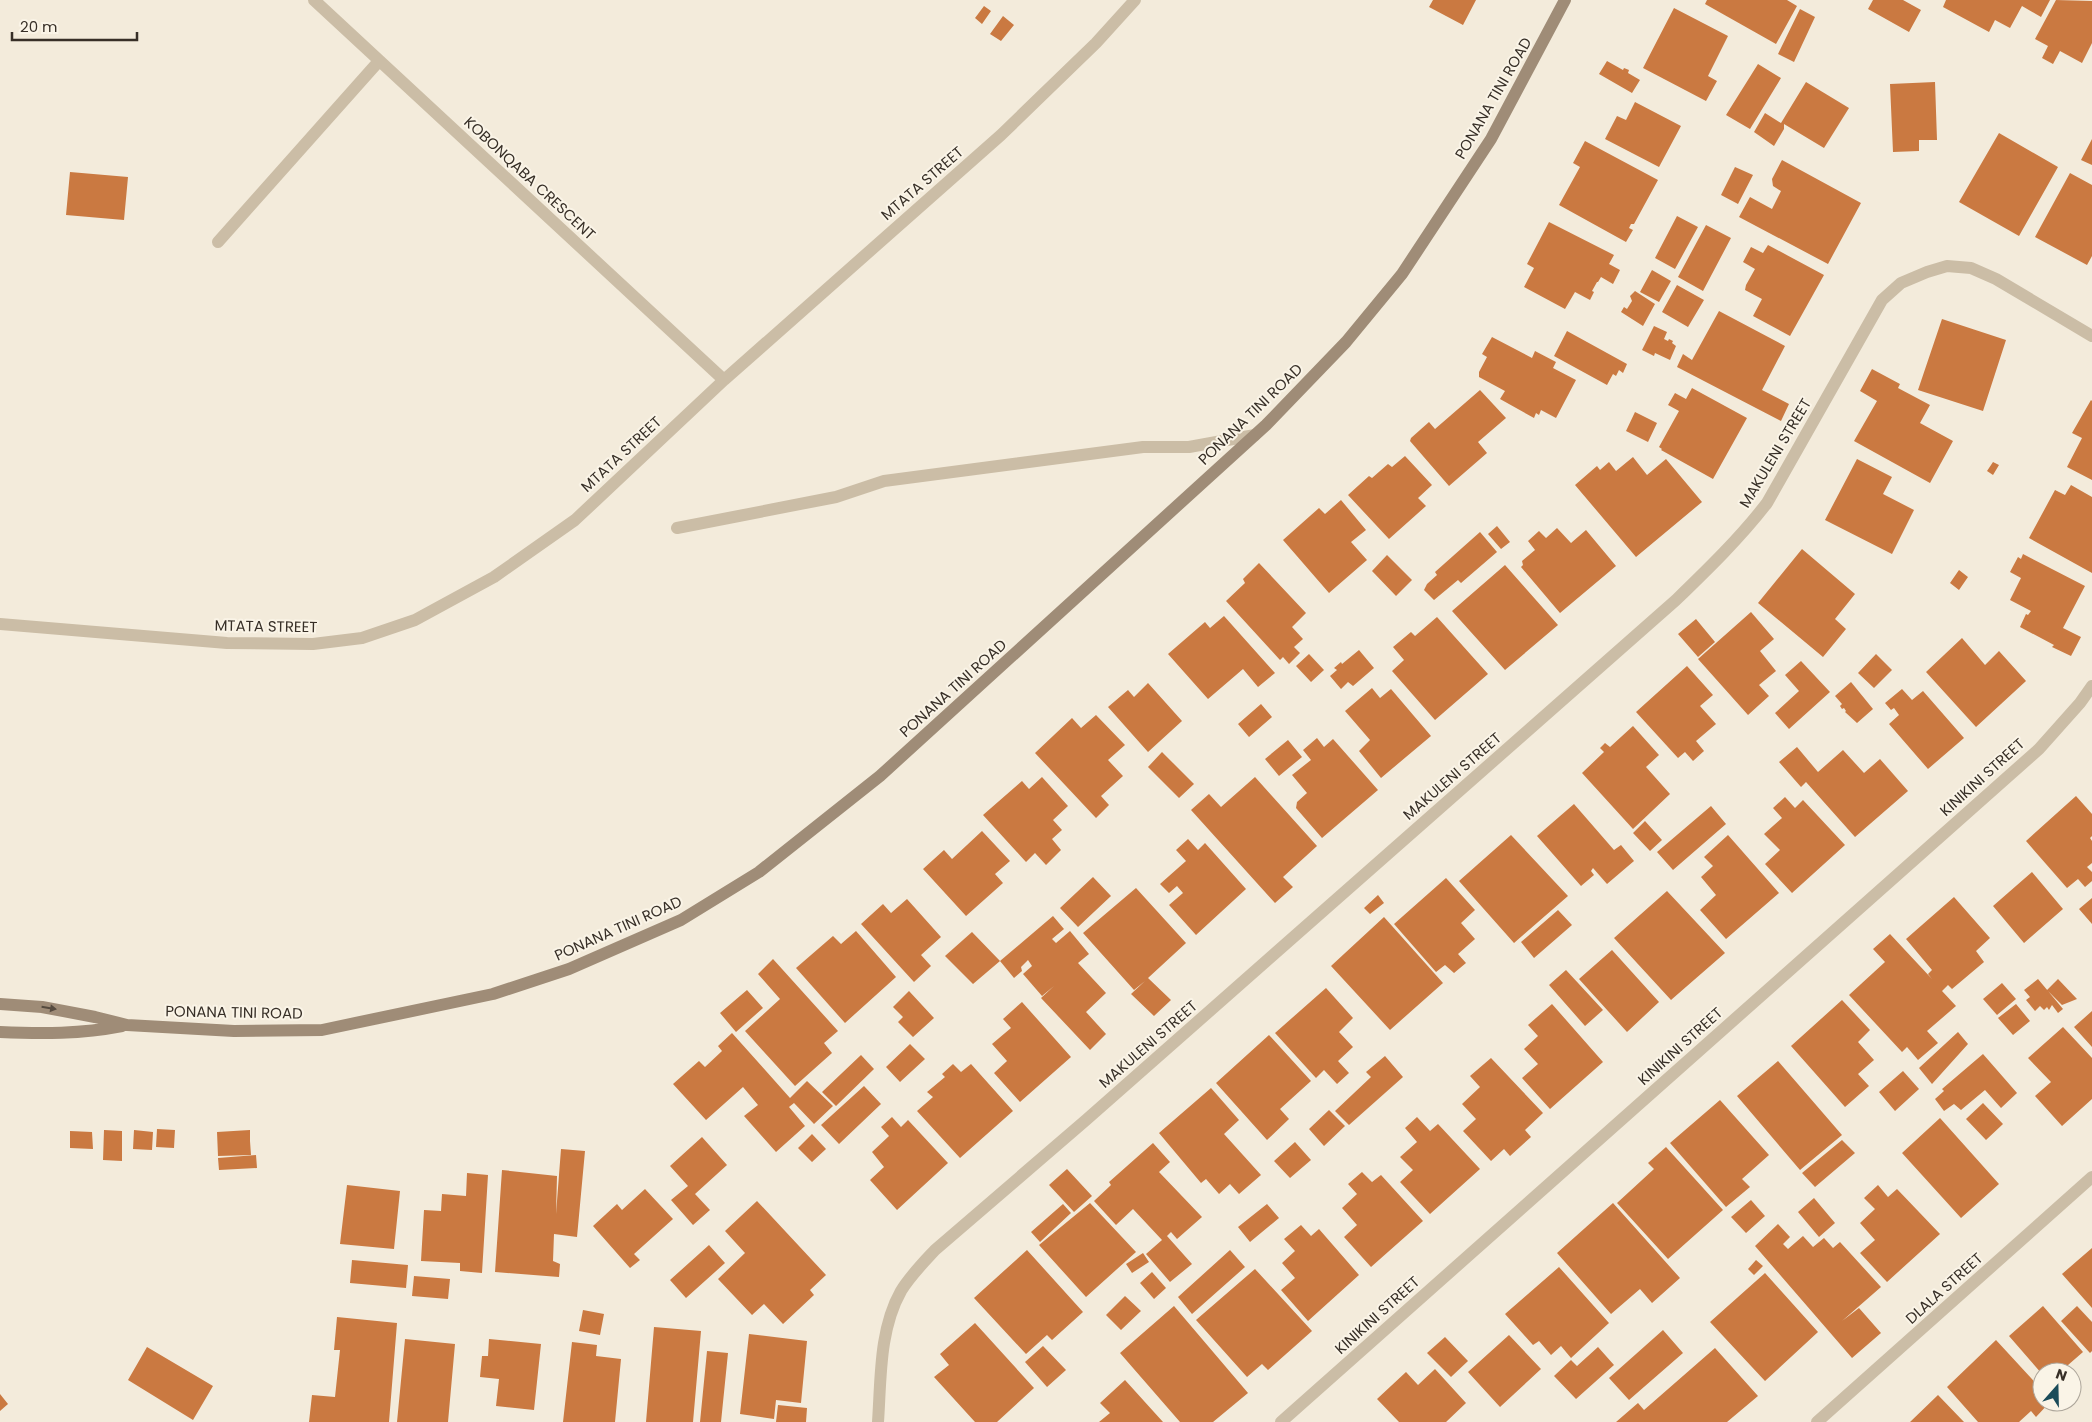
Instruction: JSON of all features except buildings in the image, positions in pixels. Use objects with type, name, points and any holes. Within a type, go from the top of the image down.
[{"type":"street","name":"KOBONQABA CRESCENT","points":[[314,0],[724,380]]},
{"type":"street","name":"MTATA STREET","points":[[0,624],[226,643],[313,644],[362,638],[415,620],[494,577],[575,520],[724,380],[1001,135],[1096,43],[1135,0]]},
{"type":"street","name":"PONANA TINI ROAD","points":[[0,1004],[42,1007],[95,1016],[127,1025],[234,1031],[322,1030],[493,994],[569,969],[681,920],[759,872],[880,776],[1255,435],[1346,342],[1402,274],[1491,139],[1566,0]]},
{"type":"street","points":[[218,242],[380,61]]},
{"type":"street","name":"MAKULENI STREET","points":[[878,1422],[884,1343],[891,1312],[917,1269],[935,1250],[1676,600],[1704,573],[1746,530],[1767,503],[1882,300],[1901,283],[1947,266],[1971,268],[1996,279],[2092,336]]},
{"type":"street","points":[[677,528],[836,497],[884,481],[1143,447],[1189,448],[1255,435]]},
{"type":"street","name":"KINIKINI STREET","points":[[1281,1422],[2039,749],[2080,703],[2092,686]]},
{"type":"street","name":"PONANA TINI ROAD","points":[[0,1032],[54,1034],[91,1032],[127,1025]]},
{"type":"street","name":"DLALA STREET","points":[[1817,1422],[2092,1176]]}]
